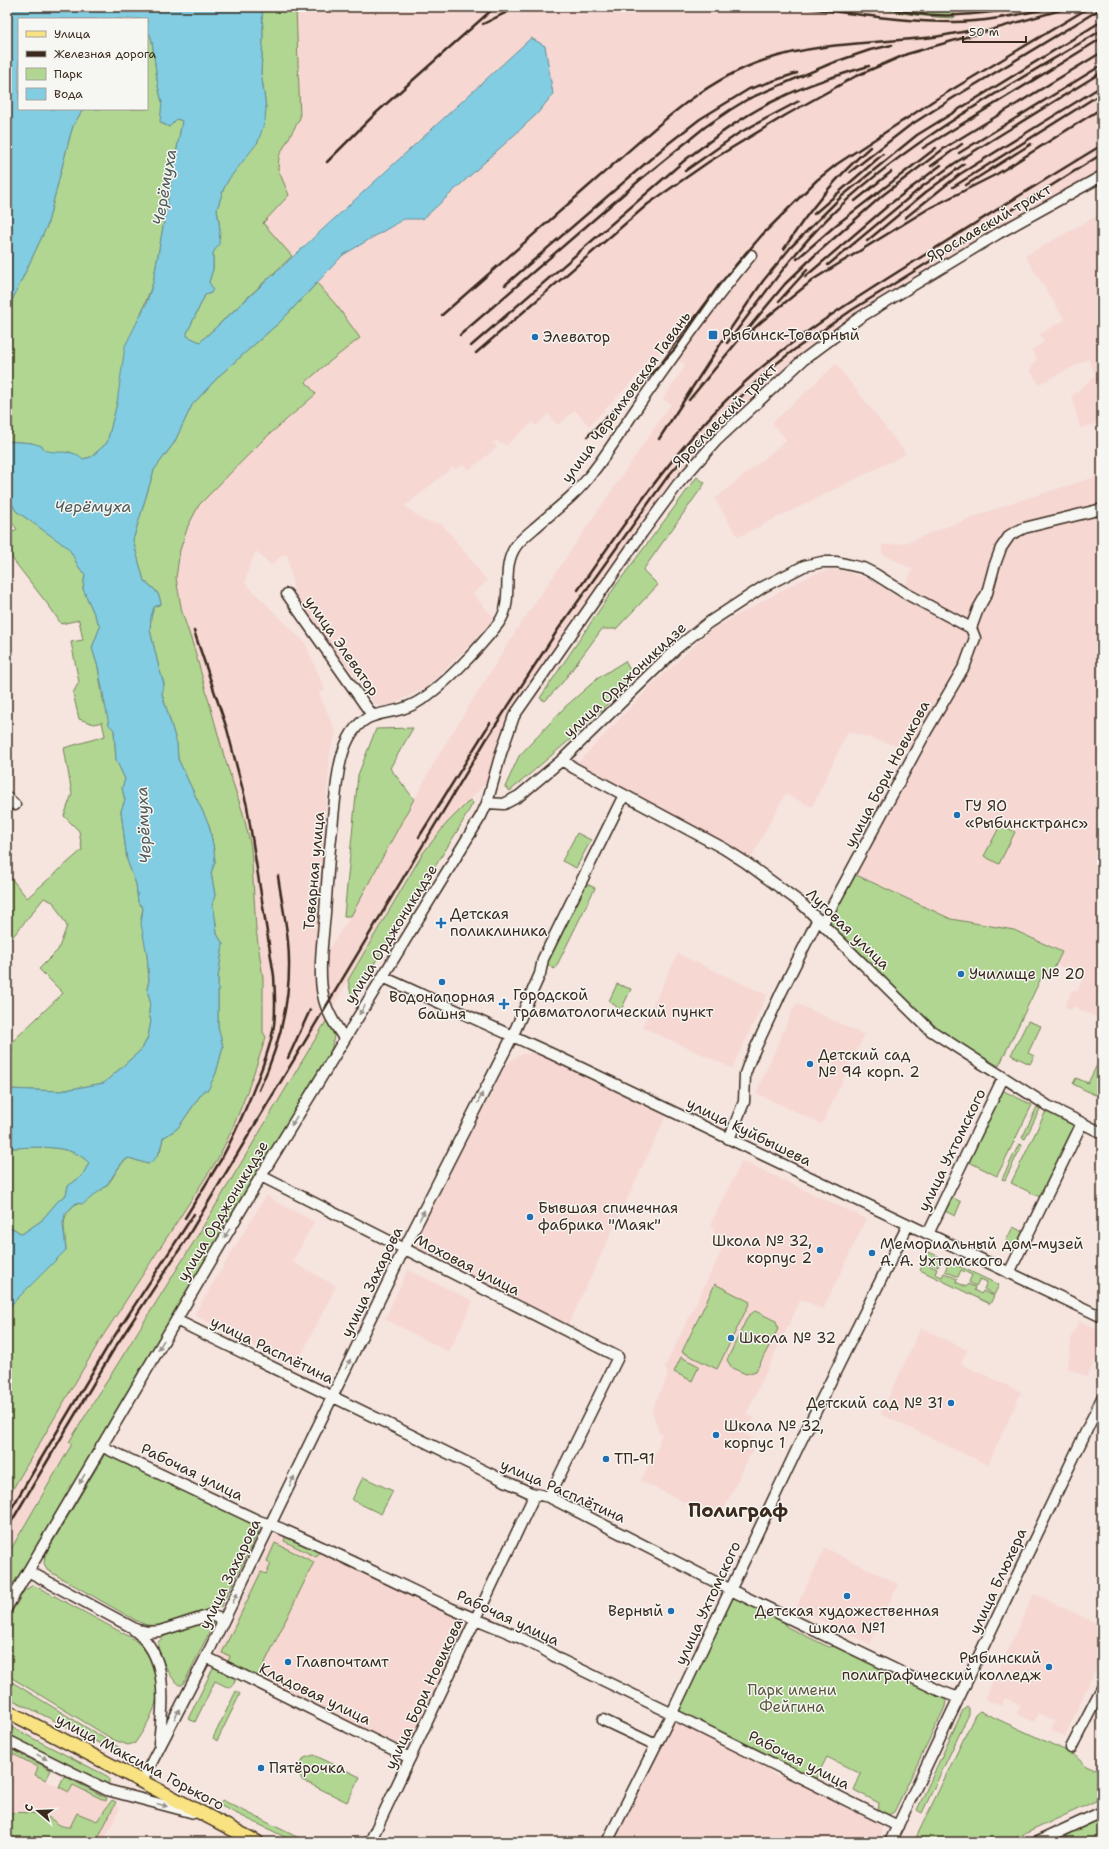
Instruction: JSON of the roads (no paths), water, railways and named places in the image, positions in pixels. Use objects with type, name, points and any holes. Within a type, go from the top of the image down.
[{"type":"main road","name":"улица Максима Горького","points":[[7,1711],[112,1764],[257,1842]]},
{"type":"street","name":"Ярославский тракт","points":[[470,834],[487,803],[501,753],[514,716],[678,484],[721,436],[803,360],[859,318],[999,233],[1102,176]]},
{"type":"street","name":"улица Черемховская Гавань","points":[[372,715],[390,712],[414,704],[432,691],[472,653],[500,622],[506,609],[507,569],[509,558],[516,545],[575,493],[592,473],[725,286],[751,254]]},
{"type":"street","points":[[971,628],[978,609],[987,593],[994,567],[1002,548],[1010,536],[1024,528],[1102,509]]},
{"type":"street","name":"улица Орджоникидзе","points":[[487,803],[504,804],[520,796],[562,760],[678,647],[708,623],[763,587],[804,566],[822,562],[837,562],[863,568],[905,593],[971,628]]},
{"type":"street","name":"улица Элеватор","points":[[287,594],[372,715]]},
{"type":"street","name":"улица Бори Новикова","points":[[728,1139],[744,1102],[745,1074],[750,1060],[781,993],[927,730],[965,665],[975,638],[971,628]]},
{"type":"street","name":"Товарная улица","points":[[344,1038],[333,1022],[323,998],[322,990],[323,936],[330,845],[342,753],[351,734],[362,720],[372,715]]},
{"type":"street","name":"Луговая улица","points":[[562,760],[574,768],[734,855],[788,893],[820,921],[930,1030],[993,1069],[1003,1078],[1053,1108],[1102,1133]]},
{"type":"street","name":"улица Захарова","points":[[142,1781],[206,1657],[404,1249],[512,1037],[540,974],[543,959],[624,795]]},
{"type":"street","points":[[7,797],[15,805]]},
{"type":"street","name":"улица Орджоникидзе","points":[[7,1607],[261,1176],[470,834]]},
{"type":"street","name":"улица Куйбышева","points":[[382,977],[512,1037],[1102,1317]]},
{"type":"street","name":"улица Ухтомского","points":[[928,1234],[1003,1078]]},
{"type":"street","points":[[1009,1273],[1082,1123]]},
{"type":"street","name":"Моховая улица","points":[[261,1176],[618,1357],[548,1497]]},
{"type":"street","name":"улица Ухтомского","points":[[607,1842],[732,1589],[802,1438],[908,1225]]},
{"type":"street","name":"улица Расплётина","points":[[176,1320],[505,1481],[534,1494],[548,1497],[752,1600],[940,1691],[959,1698]]},
{"type":"street","name":"улица Блюхера","points":[[890,1842],[1102,1398]]},
{"type":"street","name":"Рабочая улица","points":[[101,1446],[270,1525],[546,1650],[560,1659],[898,1826]]},
{"type":"street","name":"улица Бори Новикова","points":[[370,1842],[534,1494]]},
{"type":"street","points":[[28,1571],[131,1627],[148,1632],[167,1629]]},
{"type":"street","points":[[154,1656],[154,1640],[161,1632],[210,1615],[224,1620]]},
{"type":"street","points":[[131,1627],[146,1641],[154,1656],[161,1676],[163,1692],[159,1749]]},
{"type":"street","name":"Кладовая улица","points":[[206,1657],[410,1758]]},
{"type":"street","points":[[1071,1748],[1102,1688]]},
{"type":"street","points":[[602,1720],[656,1745]]},
{"type":"street","points":[[7,1740],[105,1790],[209,1817]]},
{"type":"street","points":[[1037,1842],[1102,1812]]},
{"type":"water","name":"Черёмуха","points":[[7,7],[262,7],[263,38],[261,72],[266,108],[265,121],[258,142],[229,179],[224,188],[217,209],[220,230],[219,244],[213,253],[213,269],[209,282],[213,289],[211,293],[205,295],[187,333],[187,336],[200,342],[531,38],[545,46],[553,94],[537,114],[423,219],[404,219],[343,255],[281,321],[221,374],[192,405],[174,443],[154,470],[133,540],[144,581],[157,593],[161,604],[154,607],[151,617],[150,630],[164,684],[162,694],[177,744],[178,759],[209,825],[214,850],[215,862],[211,873],[215,895],[212,906],[214,909],[217,934],[223,944],[218,977],[218,1026],[223,1047],[216,1073],[208,1090],[204,1090],[178,1128],[163,1138],[160,1150],[155,1159],[148,1164],[129,1158],[123,1161],[106,1186],[83,1204],[76,1203],[65,1214],[63,1224],[66,1250],[7,1309],[7,1228],[14,1229],[22,1234],[41,1221],[58,1201],[66,1195],[68,1186],[82,1176],[89,1163],[81,1156],[61,1149],[39,1147],[7,1148],[7,1089],[60,1091],[104,1083],[142,1049],[148,1037],[151,1021],[149,1014],[150,1001],[147,989],[149,980],[147,955],[141,924],[143,908],[138,902],[136,884],[127,860],[121,811],[125,800],[122,788],[125,779],[116,760],[114,730],[109,725],[98,667],[92,648],[100,627],[83,589],[85,574],[79,567],[70,551],[67,547],[16,511],[7,495],[7,441],[32,443],[42,446],[49,451],[73,453],[83,459],[91,457],[107,443],[117,403],[125,346],[146,304],[153,283],[182,121],[177,119],[169,127],[160,122],[162,102],[158,86],[152,41],[148,32],[148,18],[18,18],[18,110],[82,110],[73,126],[47,226],[7,311]]},
{"type":"railway","points":[[327,162],[376,113],[495,7]]},
{"type":"railway","points":[[483,24],[517,7]]},
{"type":"railway","points":[[801,7],[896,19],[934,22],[986,20],[1041,10]]},
{"type":"railway","points":[[885,7],[920,14],[937,15],[973,14],[1025,7]]},
{"type":"railway","points":[[476,353],[648,204],[710,161],[786,115],[856,76],[907,54],[1071,7]]},
{"type":"railway","points":[[903,121],[933,101],[1090,7]]},
{"type":"railway","points":[[850,172],[909,126],[1102,8]]},
{"type":"railway","points":[[659,439],[763,281],[791,247],[841,197],[917,135],[1102,21]]},
{"type":"railway","points":[[727,343],[801,248],[828,218],[859,190],[891,164],[959,116],[1102,30]]},
{"type":"railway","points":[[442,315],[676,110],[719,81],[741,69],[784,54],[804,50],[844,44],[930,37],[968,31]]},
{"type":"railway","points":[[923,148],[1102,38]]},
{"type":"railway","points":[[460,335],[641,179],[705,127],[730,110],[748,99],[832,63],[870,50],[892,45]]},
{"type":"railway","points":[[689,400],[785,284],[814,256],[883,195],[946,147],[1102,52]]},
{"type":"railway","points":[[959,153],[1102,65]]},
{"type":"railway","points":[[471,346],[685,160],[719,134],[767,104],[802,88],[869,66]]},
{"type":"railway","points":[[828,265],[923,186],[955,163],[1102,72]]},
{"type":"railway","points":[[505,285],[669,143],[700,119],[749,89],[797,73]]},
{"type":"railway","points":[[905,218],[960,174],[1102,86]]},
{"type":"railway","points":[[953,187],[1102,93]]},
{"type":"railway","points":[[685,171],[739,133],[799,101]]},
{"type":"railway","points":[[749,333],[814,279],[928,209],[997,174],[1102,108]]},
{"type":"railway","points":[[588,436],[674,350],[719,285],[762,235],[817,180],[837,164],[907,118]]},
{"type":"railway","points":[[931,166],[962,144]]},
{"type":"railway","points":[[966,185],[1031,144]]},
{"type":"railway","points":[[578,590],[636,508],[698,430],[744,383],[784,349],[805,333],[893,275],[1102,145]]},
{"type":"railway","points":[[784,249],[823,195],[834,182],[870,147]]},
{"type":"railway","points":[[797,259],[836,225],[936,148]]},
{"type":"railway","points":[[814,214],[883,154]]},
{"type":"railway","points":[[7,1529],[114,1349],[185,1241],[486,740],[559,628],[668,476],[727,410],[772,367],[794,350],[852,310],[1102,154]]},
{"type":"railway","points":[[867,241],[926,192],[964,164]]},
{"type":"railway","points":[[805,277],[890,204],[941,165]]},
{"type":"railway","points":[[855,201],[891,172]]},
{"type":"railway","points":[[779,301],[807,270]]},
{"type":"railway","points":[[194,631],[227,729],[247,806],[275,989],[274,1025],[267,1052],[244,1113],[219,1163]]},
{"type":"railway","points":[[419,837],[490,723]]},
{"type":"railway","points":[[259,1090],[274,1054],[284,1018],[289,981],[288,942],[278,876]]},
{"type":"railway","points":[[288,1058],[310,1010]]},
{"type":"railway","points":[[185,1218],[222,1158]]},
{"type":"railway","points":[[7,1516],[108,1346],[194,1214]]},
{"type":"place","name":"Рыбинск-Товарный","points":[[713,335]]},
{"type":"place","name":"Элеватор","points":[[535,337]]},
{"type":"place","name":"ГУ ЯО «Рыбинсктранс»","points":[[957,815]]},
{"type":"place","name":"Детская поликлиника","points":[[441,923]]},
{"type":"place","name":"Училище № 20","points":[[961,974]]},
{"type":"place","name":"Водонапорная башня","points":[[442,982]]},
{"type":"place","name":"Городской травматологический пункт","points":[[504,1004]]},
{"type":"place","name":"Детский сад № 94 корп. 2","points":[[810,1064]]},
{"type":"place","name":"Бывшая спичечная фабрика \"Маяк\"","points":[[530,1217]]},
{"type":"place","name":"Школа № 32, корпус 2","points":[[820,1250]]},
{"type":"place","name":"Мемориальный дом-музей А. А. Ухтомского","points":[[872,1253]]},
{"type":"place","name":"Школа № 32","points":[[731,1338]]},
{"type":"place","name":"Детский сад № 31","points":[[951,1403]]},
{"type":"place","name":"Школа № 32, корпус 1","points":[[716,1435]]},
{"type":"place","name":"ТП-91","points":[[606,1459]]},
{"type":"place","name":"Детская художественная школа №1","points":[[847,1596]]},
{"type":"place","name":"Верный","points":[[671,1611]]},
{"type":"place","name":"Главпочтамт","points":[[288,1662]]},
{"type":"place","name":"Рыбинский полиграфический колледж","points":[[1049,1667]]},
{"type":"place","name":"Пятёрочка","points":[[261,1768]]},
{"type":"district","name":"Полиграф","points":[[738,1510]]},
{"type":"park label","name":"Парк имени Фейгина","points":[[792,1698]]}]
